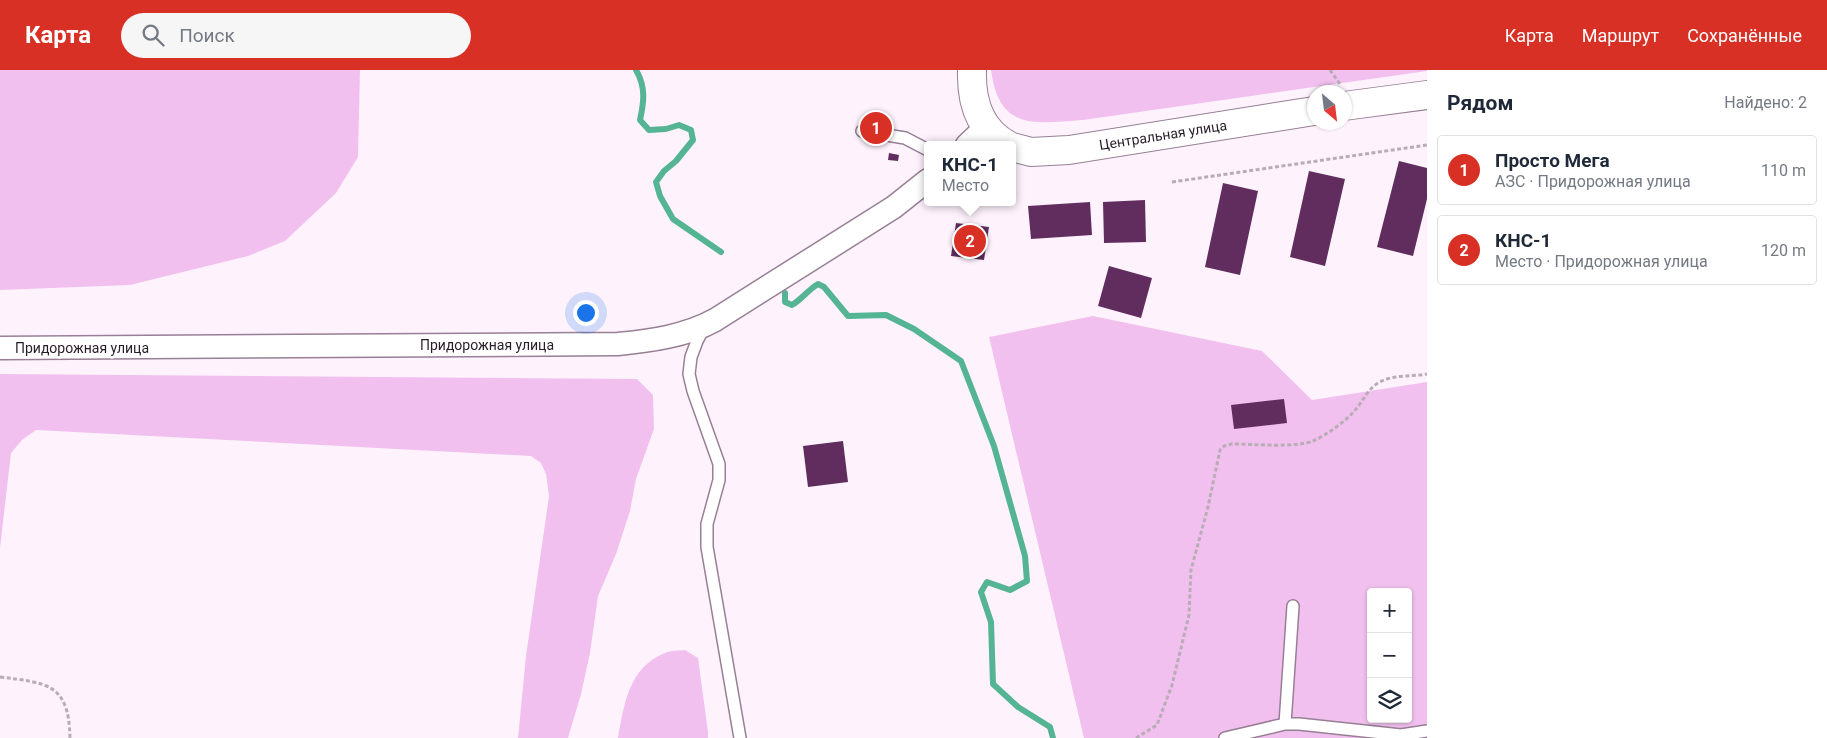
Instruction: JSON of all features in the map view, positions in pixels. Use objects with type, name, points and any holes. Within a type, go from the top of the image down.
[{"type":"street","points":[[972,70],[976,136],[996,137],[1002,141]]},
{"type":"street","points":[[1352,105],[1427,95]]},
{"type":"street","name":"Центральная улица","points":[[1016,148],[1031,152],[1069,150],[1307,112]]},
{"type":"street","name":"Придорожная улица","points":[[0,348],[618,344],[679,334],[706,325],[894,207],[924,183]]},
{"type":"lane","points":[[862,131],[905,138],[924,148]]},
{"type":"lane","points":[[706,325],[697,341],[689,374],[693,391],[719,464],[719,480],[707,524],[707,546],[740,738]]},
{"type":"lane","points":[[1284,724],[1293,606]]},
{"type":"lane","points":[[1225,738],[1284,724],[1400,735],[1427,731]]},
{"type":"path","points":[[1172,182],[1427,145]]},
{"type":"path","points":[[1136,738],[1157,725],[1172,685],[1189,616],[1191,570],[1208,507],[1220,450],[1224,446],[1232,444],[1295,444],[1312,441],[1327,433],[1347,418],[1379,382],[1392,378],[1427,374]]},
{"type":"path","points":[[0,677],[36,682],[54,690],[65,701],[70,718],[70,738]]},
{"type":"shaded area","points":[[0,70],[360,70],[358,157],[336,193],[285,241],[248,256],[130,285],[0,290]]},
{"type":"shaded area","points":[[991,70],[1427,70],[1329,85],[1307,85],[1307,88],[1083,120],[1049,122],[1034,122],[1021,119],[1010,113],[1002,104],[995,90]]},
{"type":"shaded area","points":[[1093,316],[1262,351],[1312,400],[1427,382],[1427,738],[1084,738],[989,337]]},
{"type":"shaded area","points":[[0,374],[637,379],[653,395],[654,429],[636,479],[630,511],[616,554],[598,596],[590,653],[581,694],[568,738],[518,738],[526,656],[549,496],[546,474],[541,463],[531,456],[36,430],[22,440],[11,453],[0,548]]},
{"type":"shaded area","points":[[685,650],[698,658],[708,738],[618,738],[630,688],[643,667],[667,652]]},
{"type":"building","points":[[889,153],[899,155],[898,161],[888,160]]},
{"type":"building","points":[[1399,161],[1427,168],[1427,199],[1413,256],[1377,247]]},
{"type":"building","points":[[1309,171],[1345,179],[1325,266],[1290,257]]},
{"type":"building","points":[[1223,183],[1258,191],[1240,275],[1205,267]]},
{"type":"building","points":[[1145,200],[1146,242],[1104,243],[1103,202]]},
{"type":"building","points":[[1090,202],[1092,235],[1031,239],[1028,206]]},
{"type":"building","points":[[956,223],[989,227],[984,260],[951,256]]},
{"type":"building","points":[[1109,266],[1152,278],[1141,318],[1098,306]]},
{"type":"building","points":[[1284,399],[1287,423],[1234,429],[1231,405]]},
{"type":"building","points":[[843,441],[848,482],[808,487],[803,446]]},
{"type":"waterway","points":[[636,70],[643,89],[640,120],[649,130],[666,129],[679,125],[691,130],[693,140],[656,182],[660,196],[673,219],[721,252]]},
{"type":"waterway","points":[[785,293],[785,302],[792,305],[818,284],[824,287],[848,316],[886,315],[914,329],[961,361],[994,446],[1025,556],[1027,581],[1010,590],[987,582],[981,592],[991,622],[993,684],[1018,707],[1050,727],[1053,738]]},
{"type":"place","name":"Просто Мега","points":[[876,128]]},
{"type":"place","name":"КНС-1","points":[[970,241]]}]
